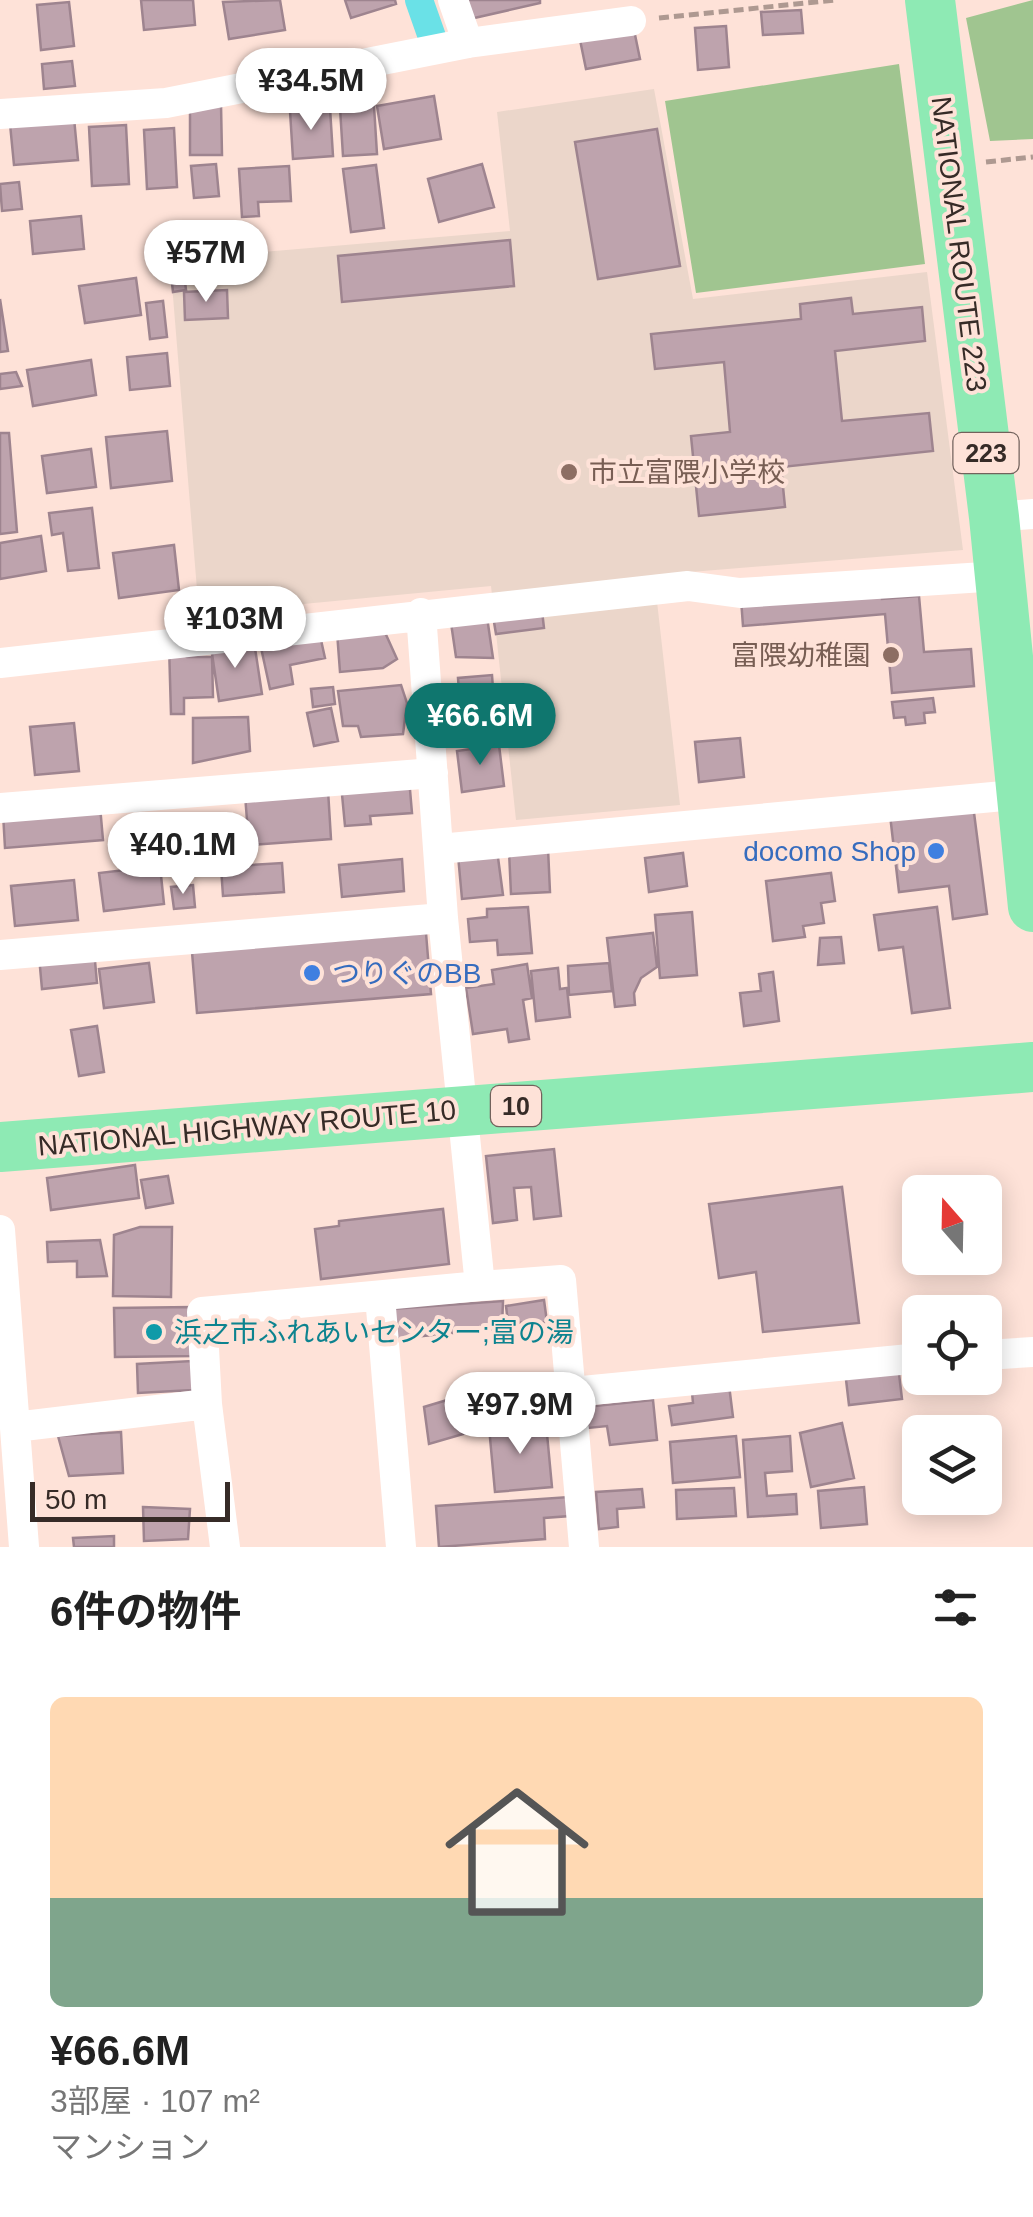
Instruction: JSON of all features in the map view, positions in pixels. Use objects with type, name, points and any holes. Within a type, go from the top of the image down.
[{"type":"highway","name":"NATIONAL ROUTE 223","points":[[930,0],[1014,516],[999,576],[1022,686],[1024,794],[1033,906]]},
{"type":"highway","name":"NATIONAL HIGHWAY ROUTE 10","points":[[0,1148],[1033,1067]]},
{"type":"street","points":[[453,0],[468,43]]},
{"type":"street","points":[[0,114],[166,102],[468,43],[631,21]]},
{"type":"street","points":[[0,664],[421,613],[688,586],[740,593],[999,576]]},
{"type":"street","points":[[421,613],[444,918],[480,1286]]},
{"type":"street","points":[[0,808],[433,773]]},
{"type":"street","points":[[438,849],[1024,794]]},
{"type":"street","points":[[0,955],[444,918]]},
{"type":"street","points":[[0,1230],[4,1324],[15,1426],[10,1501],[24,1547]]},
{"type":"street","points":[[225,1547],[206,1404],[202,1312],[561,1280],[584,1547]]},
{"type":"street","points":[[380,1296],[400,1547]]},
{"type":"street","points":[[1002,1353],[1033,1352]]},
{"type":"street","points":[[572,1392],[902,1360]]},
{"type":"street","points":[[15,1426],[206,1404]]},
{"type":"path","points":[[631,21],[836,0]]},
{"type":"shaded area","name":"市立富隈小学校","points":[[654,89],[693,299],[927,272],[963,550],[654,575],[680,805],[516,820],[491,586],[199,614],[170,260],[510,231],[497,112]]},
{"type":"green space","points":[[1033,0],[1033,139],[990,141],[966,18]]},
{"type":"green space","points":[[899,64],[925,264],[696,293],[665,101]]},
{"type":"building","points":[[141,0],[193,0],[195,25],[144,30]]},
{"type":"building","points":[[280,0],[285,30],[229,39],[223,2]]},
{"type":"building","points":[[345,0],[395,0],[396,4],[351,18]]},
{"type":"building","points":[[466,0],[540,0],[540,3],[470,19]]},
{"type":"building","points":[[69,2],[74,46],[41,50],[37,5]]},
{"type":"building","points":[[801,10],[803,33],[763,35],[761,12]]},
{"type":"building","points":[[633,25],[640,59],[586,69],[579,35]]},
{"type":"building","points":[[726,26],[729,67],[698,70],[695,28]]},
{"type":"building","points":[[72,61],[75,86],[44,89],[42,64]]},
{"type":"building","points":[[434,96],[441,139],[384,149],[377,106]]},
{"type":"building","points":[[190,104],[221,104],[222,155],[190,155]]},
{"type":"building","points":[[374,106],[377,154],[343,156],[340,108]]},
{"type":"building","points":[[330,108],[333,156],[293,159],[290,111]]},
{"type":"building","points":[[74,118],[78,160],[14,165],[10,124]]},
{"type":"building","points":[[126,125],[129,184],[92,186],[89,127]]},
{"type":"building","points":[[174,128],[177,187],[147,189],[144,130]]},
{"type":"building","points":[[657,129],[680,266],[598,279],[575,142]]},
{"type":"building","points":[[216,164],[219,196],[194,198],[191,166]]},
{"type":"building","points":[[482,164],[494,207],[439,222],[428,179]]},
{"type":"building","points":[[376,165],[384,228],[351,232],[343,169]]},
{"type":"building","points":[[289,166],[291,201],[258,202],[259,216],[242,217],[239,169]]},
{"type":"building","points":[[19,182],[22,209],[2,211],[0,184]]},
{"type":"building","points":[[81,216],[84,249],[33,254],[30,221]]},
{"type":"building","points":[[510,240],[514,286],[342,302],[338,256]]},
{"type":"building","points":[[184,273],[186,290],[173,292],[171,275]]},
{"type":"building","points":[[136,278],[141,315],[85,323],[79,286]]},
{"type":"building","points":[[227,290],[228,318],[185,320],[184,292]]},
{"type":"building","points":[[851,298],[853,314],[922,307],[925,341],[835,351],[842,421],[929,413],[933,451],[781,467],[785,507],[699,516],[691,436],[730,432],[724,362],[655,369],[651,334],[801,319],[800,304]]},
{"type":"building","points":[[0,299],[8,351],[0,352]]},
{"type":"building","points":[[163,301],[167,337],[150,339],[146,303]]},
{"type":"building","points":[[167,353],[170,386],[130,390],[127,357]]},
{"type":"building","points":[[91,360],[96,395],[33,406],[27,370]]},
{"type":"building","points":[[16,372],[22,386],[0,389],[0,374]]},
{"type":"building","points":[[167,431],[172,481],[111,488],[106,437]]},
{"type":"building","points":[[0,433],[9,433],[17,532],[0,534]]},
{"type":"building","points":[[91,449],[96,487],[47,493],[42,456]]},
{"type":"building","points":[[92,508],[99,568],[68,571],[63,533],[52,535],[49,513]]},
{"type":"building","points":[[41,536],[46,571],[0,579],[0,543]]},
{"type":"building","points":[[174,545],[179,590],[119,598],[113,553]]},
{"type":"building","points":[[881,587],[882,599],[919,596],[924,652],[971,649],[974,686],[892,693],[885,614],[743,626],[741,599]]},
{"type":"building","points":[[542,611],[544,628],[496,634],[493,616]]},
{"type":"building","points":[[487,617],[493,658],[456,657],[451,623]]},
{"type":"building","points":[[383,628],[397,659],[383,668],[340,672],[337,632]]},
{"type":"building","points":[[319,631],[325,658],[290,665],[293,684],[270,689],[260,643]]},
{"type":"building","points":[[210,640],[255,648],[262,694],[219,701]]},
{"type":"building","points":[[169,645],[187,657],[212,657],[213,697],[184,698],[184,714],[171,714]]},
{"type":"building","points":[[492,675],[496,730],[462,733],[458,678]]},
{"type":"building","points":[[401,685],[407,703],[403,734],[361,737],[358,726],[343,726],[338,691]]},
{"type":"building","points":[[333,687],[335,704],[313,707],[311,689]]},
{"type":"building","points":[[933,698],[935,712],[924,713],[925,723],[906,725],[905,717],[894,718],[892,702]]},
{"type":"building","points":[[331,708],[338,741],[314,746],[307,713]]},
{"type":"building","points":[[248,717],[250,751],[193,763],[193,718]]},
{"type":"building","points":[[74,723],[79,771],[35,775],[30,727]]},
{"type":"building","points":[[740,738],[744,777],[699,782],[695,742]]},
{"type":"building","points":[[499,745],[504,786],[462,792],[457,751]]},
{"type":"building","points":[[409,778],[412,813],[370,816],[371,824],[345,826],[341,784]]},
{"type":"building","points":[[328,790],[331,839],[249,845],[245,795]]},
{"type":"building","name":"docomo Shop","points":[[973,805],[987,914],[953,919],[949,886],[899,892],[890,815]]},
{"type":"building","points":[[100,806],[103,840],[5,848],[3,813]]},
{"type":"building","points":[[548,848],[550,892],[511,894],[509,851]]},
{"type":"building","points":[[497,850],[503,895],[462,899],[458,855]]},
{"type":"building","points":[[683,853],[687,886],[649,892],[645,858]]},
{"type":"building","points":[[402,859],[404,891],[342,897],[339,865]]},
{"type":"building","points":[[282,863],[284,892],[223,896],[221,867]]},
{"type":"building","points":[[160,866],[164,904],[104,911],[99,873]]},
{"type":"building","points":[[831,873],[835,901],[821,903],[824,923],[803,926],[805,937],[773,941],[766,881]]},
{"type":"building","points":[[74,880],[78,920],[15,926],[11,886]]},
{"type":"building","points":[[193,885],[195,907],[174,909],[171,887]]},
{"type":"building","points":[[528,907],[532,953],[498,955],[497,940],[470,942],[468,919],[487,917],[487,909]]},
{"type":"building","points":[[937,907],[950,1008],[912,1013],[903,947],[879,950],[874,915]]},
{"type":"building","points":[[692,912],[697,975],[660,978],[655,915]]},
{"type":"building","name":"つりぐのBB","points":[[426,933],[431,994],[197,1013],[192,952]]},
{"type":"building","points":[[653,933],[657,967],[641,978],[634,993],[635,1005],[615,1007],[607,938]]},
{"type":"building","points":[[841,937],[844,963],[818,965],[820,938]]},
{"type":"building","points":[[94,950],[97,983],[42,989],[39,956]]},
{"type":"building","points":[[149,963],[154,1002],[104,1008],[99,969]]},
{"type":"building","points":[[609,963],[612,991],[569,995],[568,966]]},
{"type":"building","points":[[527,964],[532,998],[523,1000],[529,1039],[509,1042],[507,1029],[473,1034],[466,988],[494,984],[492,970]]},
{"type":"building","points":[[558,968],[560,989],[567,988],[570,1017],[536,1021],[531,971]]},
{"type":"building","points":[[773,972],[779,1021],[744,1026],[740,993],[761,991],[759,974]]},
{"type":"building","points":[[97,1026],[104,1072],[79,1076],[71,1030]]},
{"type":"building","points":[[554,1149],[561,1216],[534,1219],[531,1187],[514,1188],[517,1220],[493,1223],[486,1156]]},
{"type":"building","points":[[135,1165],[139,1198],[51,1210],[47,1178]]},
{"type":"building","points":[[168,1176],[173,1203],[146,1208],[141,1180]]},
{"type":"building","points":[[842,1187],[859,1323],[763,1332],[756,1272],[719,1278],[709,1204]]},
{"type":"building","points":[[443,1209],[449,1264],[321,1279],[315,1229],[339,1226],[339,1221]]},
{"type":"building","points":[[140,1227],[172,1227],[171,1297],[113,1296],[114,1235]]},
{"type":"building","points":[[100,1240],[107,1276],[77,1277],[77,1261],[48,1262],[47,1242]]},
{"type":"building","points":[[544,1300],[547,1322],[508,1323],[506,1306]]},
{"type":"building","points":[[503,1301],[502,1328],[392,1339],[391,1309]]},
{"type":"building","name":"浜之市ふれあいセンター;富の湯","points":[[192,1307],[193,1356],[115,1357],[114,1308]]},
{"type":"building","points":[[192,1361],[193,1390],[138,1393],[137,1364]]},
{"type":"building","points":[[898,1365],[902,1399],[849,1405],[845,1371]]},
{"type":"building","points":[[728,1377],[733,1417],[672,1425],[669,1406],[693,1403],[691,1382]]},
{"type":"building","points":[[480,1390],[487,1427],[429,1444],[424,1407]]},
{"type":"building","points":[[653,1400],[657,1440],[610,1445],[607,1426],[588,1428],[585,1407]]},
{"type":"building","points":[[546,1423],[552,1487],[495,1492],[489,1427]]},
{"type":"building","points":[[842,1423],[854,1478],[811,1487],[800,1433]]},
{"type":"building","points":[[121,1432],[123,1473],[69,1476],[58,1436]]},
{"type":"building","points":[[736,1436],[740,1477],[673,1483],[670,1442]]},
{"type":"building","points":[[790,1436],[792,1471],[765,1473],[767,1496],[796,1494],[797,1514],[748,1517],[743,1440]]},
{"type":"building","points":[[864,1487],[867,1524],[821,1528],[818,1491]]},
{"type":"building","points":[[734,1488],[736,1516],[677,1519],[676,1490]]},
{"type":"building","points":[[642,1489],[644,1507],[617,1509],[618,1527],[599,1529],[596,1492]]},
{"type":"building","points":[[569,1497],[570,1516],[544,1518],[545,1539],[439,1547],[436,1506]]},
{"type":"building","points":[[143,1507],[190,1509],[188,1539],[144,1541]]},
{"type":"building","points":[[114,1536],[114,1547],[74,1547],[73,1538]]},
{"type":"waterway","points":[[419,0],[432,37]]},
{"type":"place","name":"市立富隈小学校","points":[[569,472]]},
{"type":"place","name":"富隈幼稚園","points":[[891,655]]},
{"type":"place","name":"docomo Shop","points":[[936,851]]},
{"type":"place","name":"つりぐのBB","points":[[312,973]]},
{"type":"place","name":"浜之市ふれあいセンター;富の湯","points":[[154,1332]]}]
